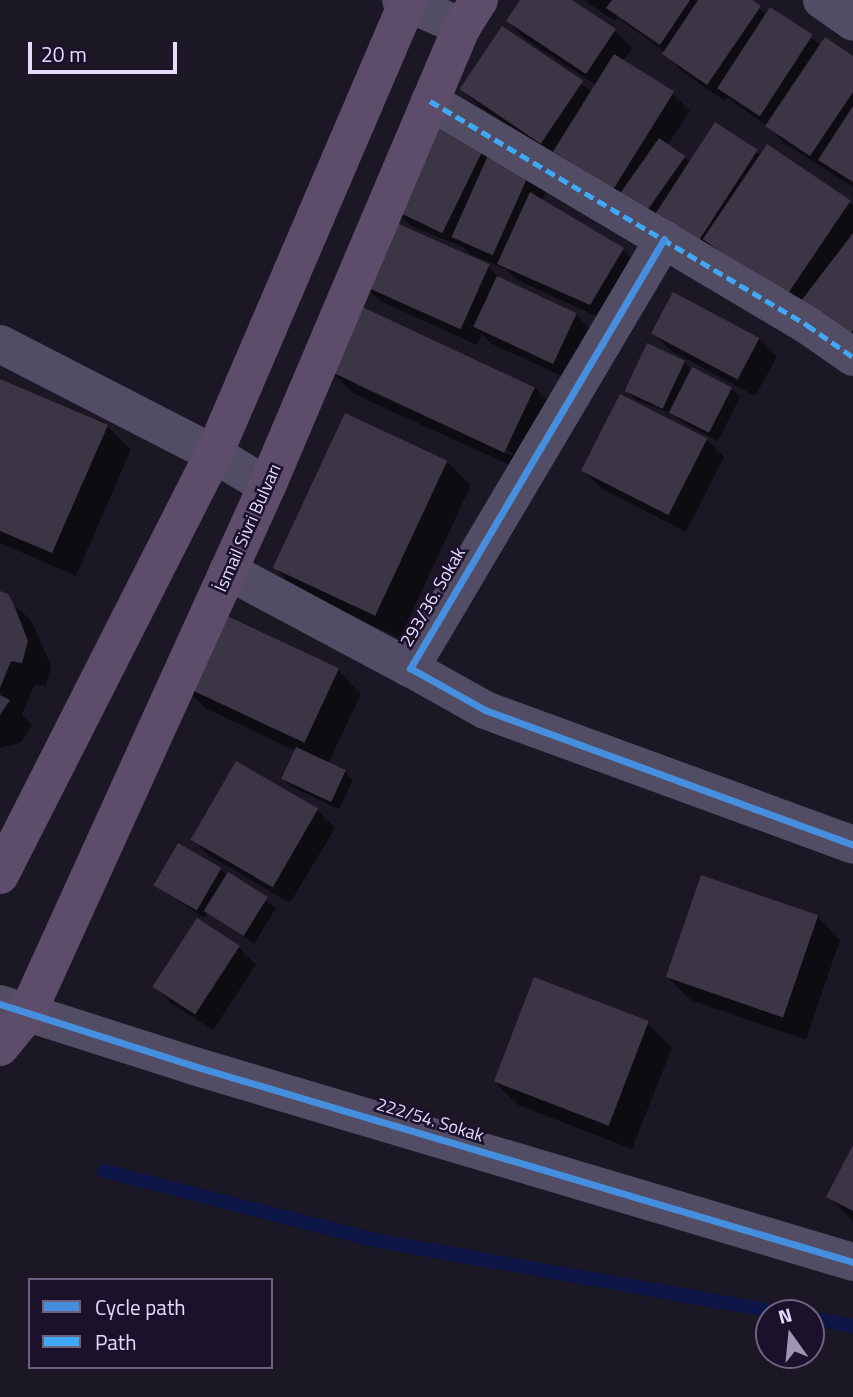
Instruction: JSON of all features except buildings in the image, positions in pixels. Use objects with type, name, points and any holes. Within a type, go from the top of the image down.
[{"type":"main road","points":[[0,875],[214,454],[406,1]]},
{"type":"main road","name":"İsmail Sivri Bulvarı","points":[[0,1047],[13,1009],[267,486],[430,101],[470,14]]},
{"type":"street","points":[[822,0],[853,22]]},
{"type":"street","points":[[406,1],[470,14]]},
{"type":"street","points":[[430,101],[807,325],[853,357]]},
{"type":"street","name":"293/36. Sokak","points":[[664,239],[410,668],[485,710],[853,845]]},
{"type":"street","points":[[0,344],[214,454],[267,486]]},
{"type":"street","points":[[228,571],[410,668]]},
{"type":"street","name":"222/54. Sokak","points":[[13,1009],[853,1262]]},
{"type":"waterway","points":[[104,1171],[379,1241],[755,1308]]},
{"type":"waterway","points":[[825,1321],[853,1326]]},
{"type":"marked path","points":[[430,101],[807,325],[853,357]]},
{"type":"cycle path","points":[[664,239],[410,668],[485,710],[853,845]]},
{"type":"cycle path","points":[[0,1004],[194,1066],[853,1262]]}]
